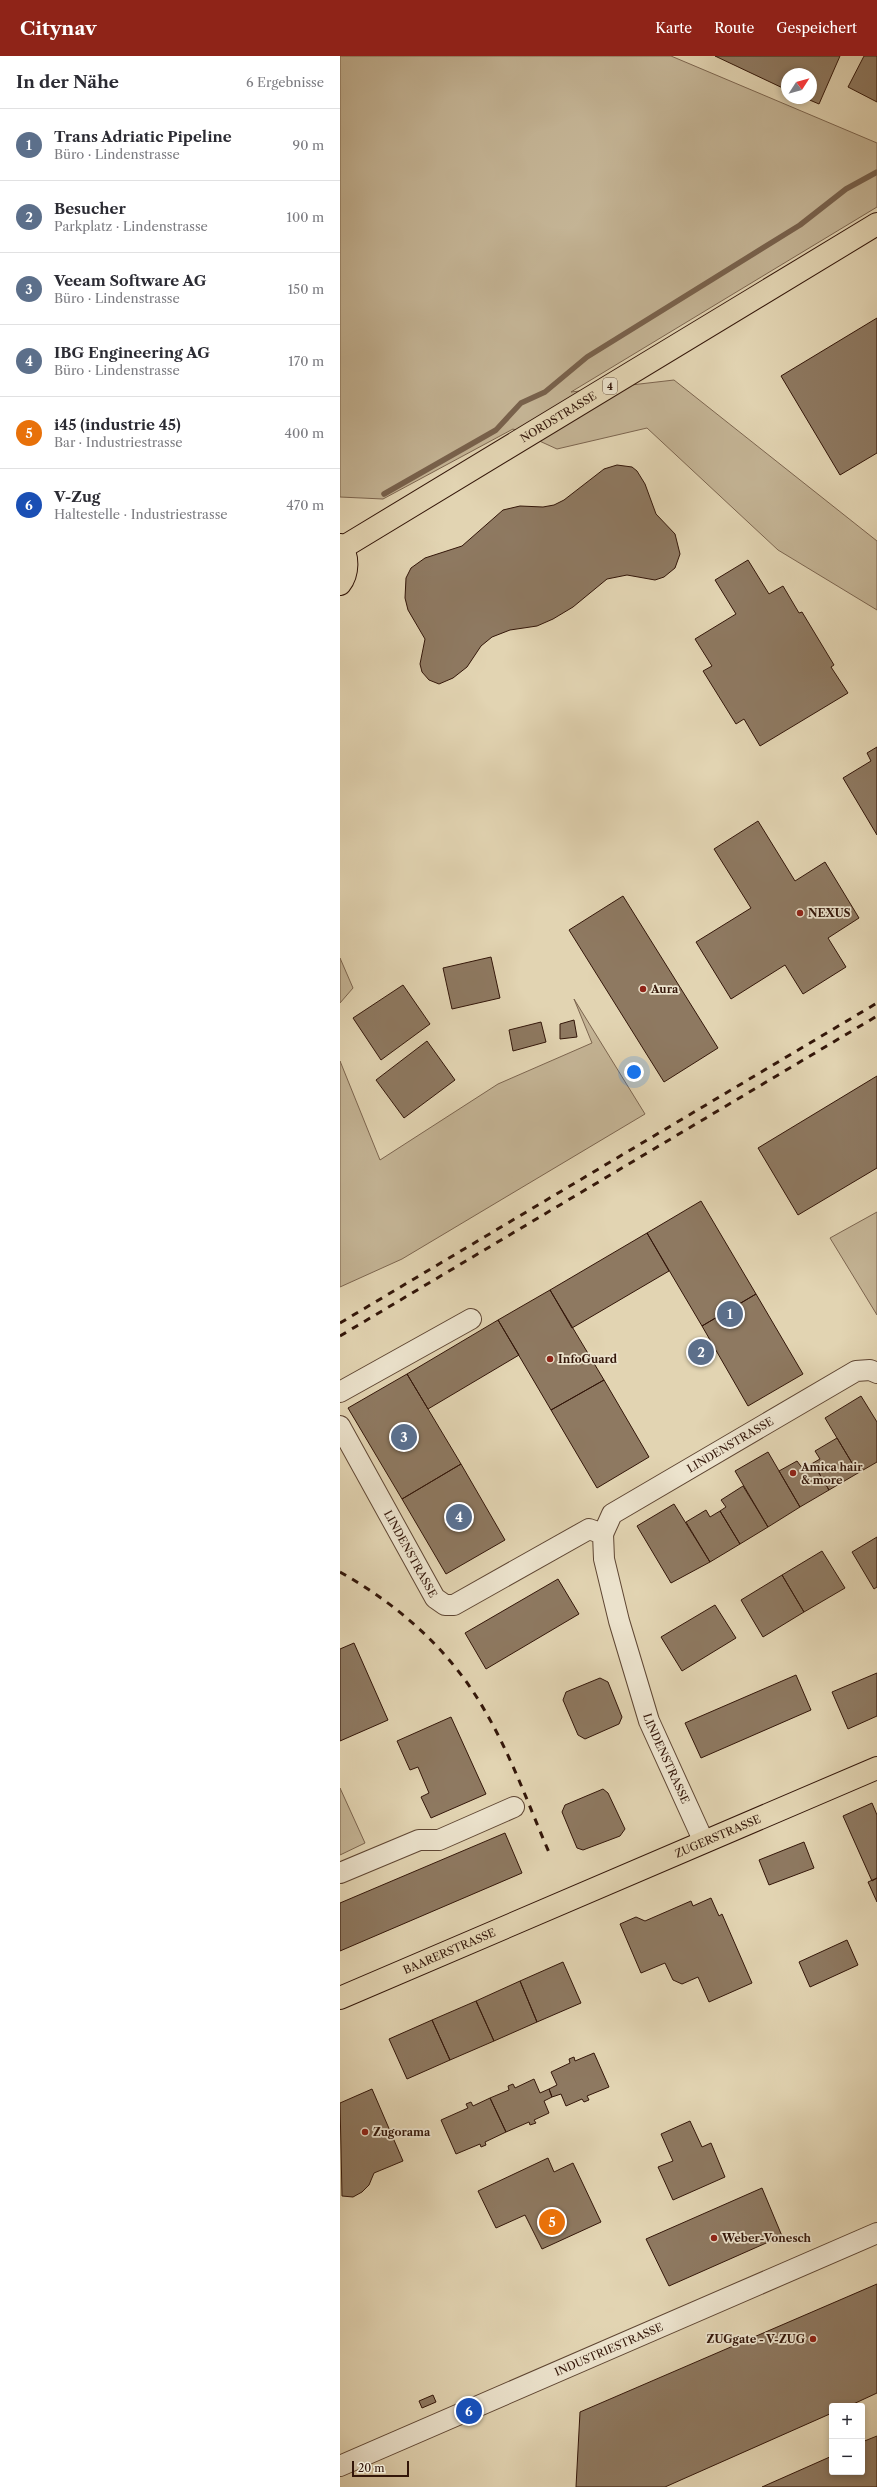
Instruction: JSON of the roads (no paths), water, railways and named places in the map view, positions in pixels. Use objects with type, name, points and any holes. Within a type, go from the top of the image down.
[{"type":"main road","name":"NORDSTRASSE","points":[[340,584],[346,570],[346,558],[341,546],[877,224]]},
{"type":"main road","name":"ZUGERSTRASSE","points":[[558,1905],[877,1768]]},
{"type":"main road","name":"BAARERSTRASSE","points":[[340,1998],[558,1905]]},
{"type":"street","points":[[340,1392],[471,1319]]},
{"type":"street","name":"LINDENSTRASSE","points":[[704,1842],[649,1721],[605,1566],[603,1534],[612,1514],[856,1372],[873,1372]]},
{"type":"street","name":"LINDENSTRASSE","points":[[340,1426],[435,1598],[444,1605],[454,1605],[589,1529],[603,1534]]},
{"type":"street","points":[[340,1873],[419,1840],[439,1840],[514,1807]]},
{"type":"street","name":"INDUSTRIESTRASSE","points":[[340,2466],[877,2234]]},
{"type":"waterway","points":[[384,494],[496,430],[521,403],[545,392],[587,357],[800,225],[846,189],[877,172]]},
{"type":"railway","points":[[340,1323],[877,1003]]},
{"type":"railway","points":[[340,1336],[877,1016]]},
{"type":"railway","points":[[340,1572],[362,1585],[403,1615],[440,1650],[471,1689],[504,1746],[551,1857]]},
{"type":"place","name":"NEXUS","points":[[800,913]]},
{"type":"place","name":"Aura","points":[[643,989]]},
{"type":"place","name":"Trans Adriatic Pipeline","points":[[730,1314]]},
{"type":"place","name":"Besucher","points":[[701,1352]]},
{"type":"place","name":"InfoGuard","points":[[550,1359]]},
{"type":"place","name":"Veeam Software AG","points":[[404,1437]]},
{"type":"place","name":"Amica hair & more","points":[[793,1473]]},
{"type":"place","name":"IBG Engineering AG","points":[[459,1517]]},
{"type":"place","name":"Zugorama","points":[[365,2132]]},
{"type":"place","name":"i45 (industrie 45)","points":[[552,2222]]},
{"type":"place","name":"Weber-Vonesch","points":[[714,2238]]},
{"type":"place","name":"ZUGgate - V-ZUG","points":[[813,2339]]},
{"type":"place","name":"V-Zug","points":[[469,2411]]}]
